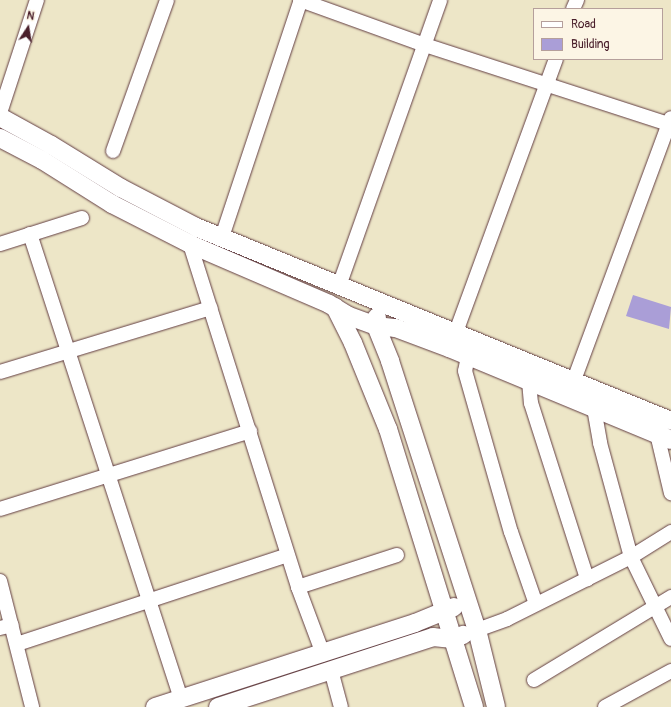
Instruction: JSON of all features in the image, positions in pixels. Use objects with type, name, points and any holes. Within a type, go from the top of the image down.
[{"type":"street","points":[[0,112],[37,0]]},
{"type":"street","points":[[113,151],[167,0]]},
{"type":"street","points":[[222,237],[301,0],[425,45],[670,122],[574,380]]},
{"type":"street","points":[[440,0],[335,295],[335,308],[353,343],[388,429],[474,707]]},
{"type":"street","points":[[456,332],[556,60]]},
{"type":"street","points":[[0,117],[51,145],[121,188],[196,227],[574,380],[671,421]]},
{"type":"street","points":[[0,138],[42,160],[112,204],[190,244],[335,308],[349,316],[376,326],[396,328],[664,437],[671,494]]},
{"type":"street","points":[[0,244],[82,218]]},
{"type":"street","points":[[30,234],[181,698]]},
{"type":"street","points":[[190,244],[250,431],[287,555],[323,654]]},
{"type":"street","points":[[374,299],[377,309],[376,326],[390,361],[467,603],[477,630],[496,707]]},
{"type":"street","points":[[0,372],[68,353],[210,308]]},
{"type":"street","points":[[468,356],[465,371],[511,532],[536,604]]},
{"type":"street","points":[[529,381],[530,403],[587,579]]},
{"type":"street","points":[[594,408],[600,443],[631,557],[671,639]]},
{"type":"street","points":[[0,508],[250,431]]},
{"type":"street","points":[[218,707],[433,637],[454,639],[536,604],[587,579],[631,557],[671,532]]},
{"type":"street","points":[[17,644],[287,555]]},
{"type":"street","points":[[298,587],[397,555]]},
{"type":"street","points":[[0,581],[6,626],[17,644],[32,707]]},
{"type":"street","points":[[534,680],[671,597]]},
{"type":"street","points":[[155,707],[323,654],[415,623],[443,610],[467,603]]},
{"type":"street","points":[[331,670],[341,707]]},
{"type":"street","points":[[605,707],[671,671]]},
{"type":"building","points":[[633,295],[671,307],[669,329],[626,316]]}]
